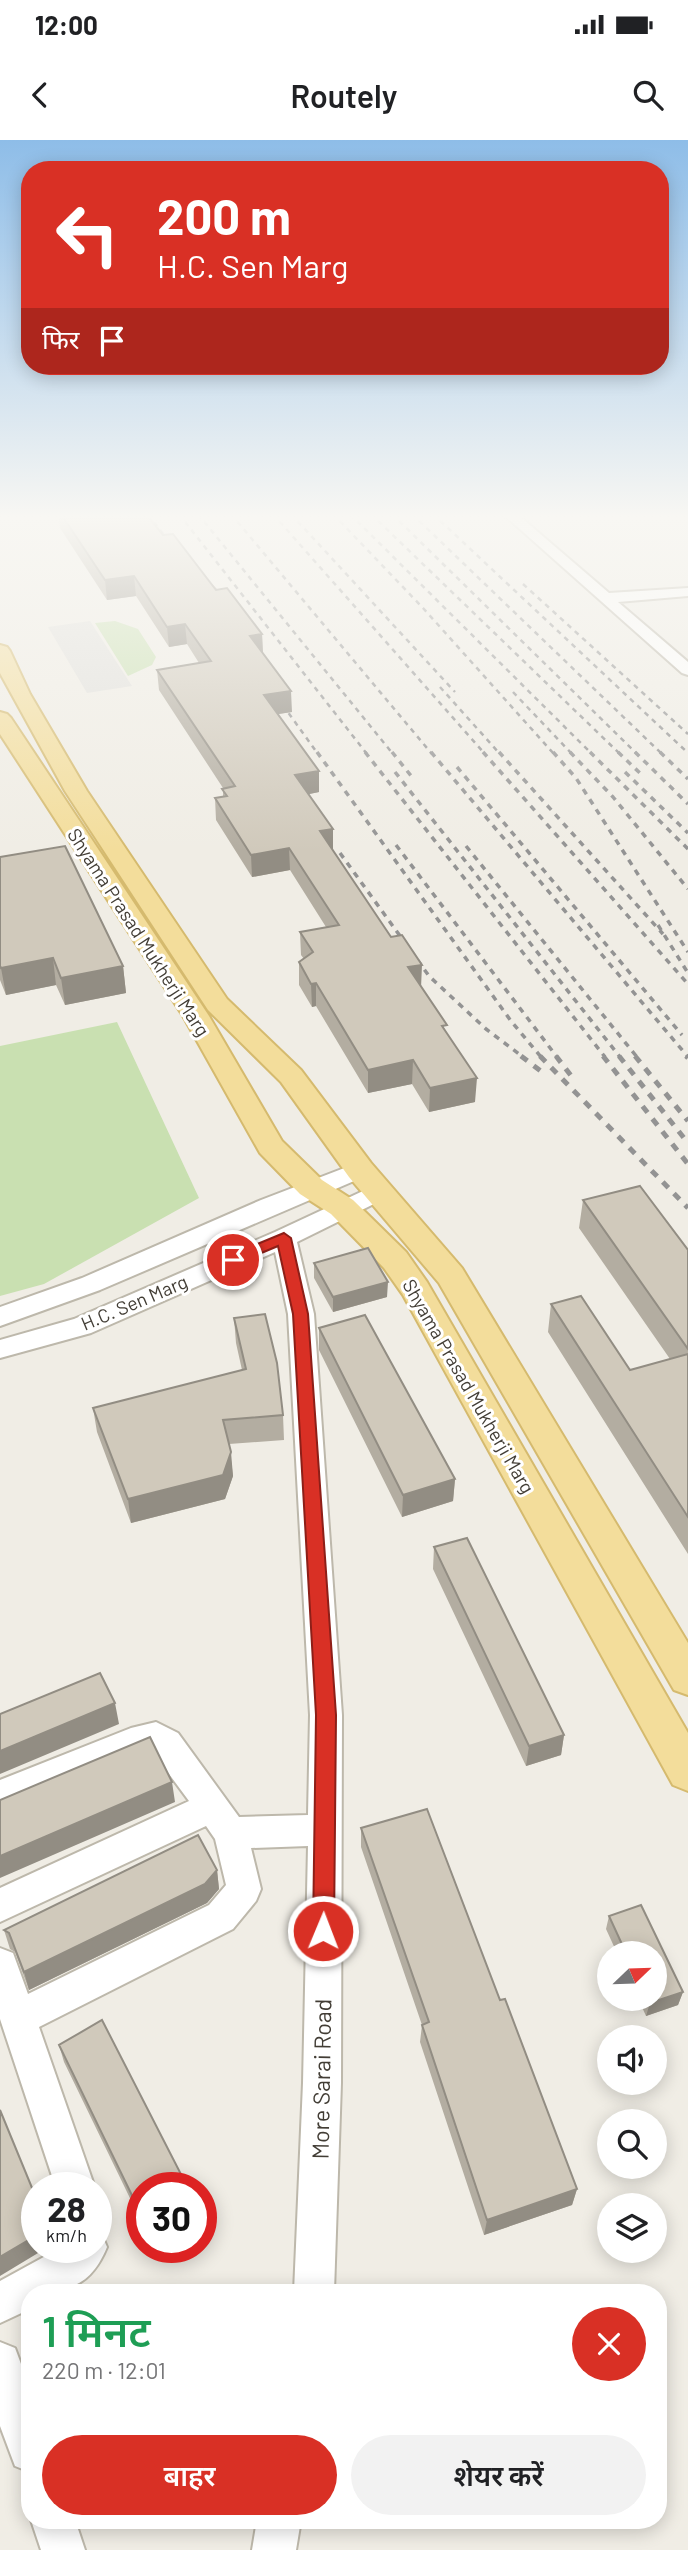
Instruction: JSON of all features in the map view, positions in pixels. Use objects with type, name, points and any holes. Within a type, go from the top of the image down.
[{"type":"main road","name":"Shyama Prasad Mukherji Marg","points":[[3,665],[76,791],[217,1004],[291,1076],[369,1181],[451,1276],[688,1678]]},
{"type":"main road","name":"Shyama Prasad Mukherji Marg","points":[[0,718],[195,1016],[241,1091],[270,1146],[311,1188],[342,1208],[395,1260],[416,1290],[688,1772]]},
{"type":"street","points":[[638,626],[688,670]]},
{"type":"street","name":"H.C. Sen Marg","points":[[0,1317],[60,1298],[311,1188],[369,1181]]},
{"type":"street","name":"H.C. Sen Marg","points":[[0,1349],[82,1325],[284,1238],[342,1208],[369,1181]]},
{"type":"street","name":"More Sarai Road","points":[[284,1238],[301,1314],[326,1715],[322,2083],[314,2284]]},
{"type":"street","points":[[0,1796],[142,1738],[156,1736],[167,1743],[222,1820],[244,1889],[221,1917],[7,1995],[70,2172]]},
{"type":"street","points":[[0,1905],[222,1820],[324,1829]]},
{"type":"street","points":[[35,2284],[74,2263]]},
{"type":"street","points":[[0,2303],[21,2292]]},
{"type":"street","points":[[0,2363],[21,2425]]},
{"type":"street","points":[[56,2529],[63,2550]]},
{"type":"street","points":[[274,2550],[278,2529]]},
{"type":"green space","points":[[97,626],[138,629],[156,657],[152,665],[128,676]]},
{"type":"green space","points":[[117,1022],[199,1198],[44,1284],[0,1296],[0,1046]]},
{"type":"shaded area","points":[[94,626],[132,686],[87,693],[48,627]]},
{"type":"building","points":[[187,626],[256,626],[262,634],[250,636],[291,691],[264,695],[319,771],[295,775],[333,829],[320,831],[391,937],[402,935],[422,965],[408,967],[447,1025],[442,1026],[477,1078],[430,1088],[413,1060],[368,1070],[316,983],[311,984],[299,962],[313,952],[300,932],[339,925],[289,848],[251,855],[215,798],[227,796],[222,789],[235,786],[157,670],[211,661]]},
{"type":"building","points":[[65,846],[123,966],[61,978],[53,958],[1,968],[0,857]]},
{"type":"building","points":[[640,1186],[688,1250],[688,1349],[583,1200]]},
{"type":"building","points":[[368,1248],[388,1282],[333,1297],[314,1263]]},
{"type":"building","points":[[581,1296],[630,1370],[688,1354],[688,1517],[551,1304]]},
{"type":"building","points":[[265,1314],[277,1363],[283,1415],[223,1420],[231,1452],[223,1475],[128,1499],[93,1408],[246,1369],[234,1318]]},
{"type":"building","points":[[365,1315],[455,1479],[403,1495],[319,1328]]},
{"type":"building","points":[[467,1538],[564,1735],[529,1746],[434,1547]]},
{"type":"building","points":[[100,1673],[115,1703],[0,1751],[0,1714]]},
{"type":"building","points":[[150,1737],[172,1782],[0,1856],[0,1800]]},
{"type":"building","points":[[427,1809],[500,2000],[505,1999],[577,2189],[487,2220],[422,2025],[429,2022],[361,1828]]},
{"type":"building","points":[[198,1835],[217,1870],[205,1884],[24,1972],[9,1933],[4,1930]]},
{"type":"building","points":[[641,1905],[658,1941],[620,1941],[609,1916]]},
{"type":"building","points":[[667,1959],[683,1992],[667,1997]]},
{"type":"building","points":[[102,2020],[180,2172],[126,2172],[126,2183],[59,2045]]},
{"type":"building","points":[[0,2110],[25,2172],[21,2172],[21,2245],[0,2257]]},
{"type":"railway","points":[[267,626],[367,754]]},
{"type":"railway","points":[[289,626],[393,754]]},
{"type":"railway","points":[[325,626],[432,754]]},
{"type":"railway","points":[[372,626],[485,754]]},
{"type":"railway","points":[[395,626],[455,692]]},
{"type":"railway","points":[[440,626],[554,754]]},
{"type":"railway","points":[[463,626],[592,754]]},
{"type":"railway","points":[[488,626],[620,754]]},
{"type":"railway","points":[[507,626],[637,754]]},
{"type":"railway","points":[[529,626],[662,754]]},
{"type":"railway","points":[[553,626],[688,753]]},
{"type":"railway","points":[[570,626],[688,734]]},
{"type":"railway","points":[[440,687],[500,754]]},
{"type":"railway","points":[[513,692],[572,754]]},
{"type":"railway","points":[[277,697],[318,754]]},
{"type":"railway","points":[[317,752],[511,1021],[541,1057]]},
{"type":"railway","points":[[365,752],[605,1057]]},
{"type":"railway","points":[[392,752],[412,777]]},
{"type":"railway","points":[[431,752],[688,1057]]},
{"type":"railway","points":[[483,752],[688,984]]},
{"type":"railway","points":[[499,752],[663,934]]},
{"type":"railway","points":[[553,752],[576,778],[688,952]]},
{"type":"railway","points":[[570,752],[613,797],[688,889]]},
{"type":"railway","points":[[590,752],[688,849]]},
{"type":"railway","points":[[618,752],[643,776]]},
{"type":"railway","points":[[635,752],[688,804]]},
{"type":"railway","points":[[660,752],[688,779]]},
{"type":"railway","points":[[457,767],[682,1035]]},
{"type":"railway","points":[[395,772],[620,1057]]},
{"type":"railway","points":[[625,772],[688,833]]},
{"type":"railway","points":[[396,845],[557,1057]]},
{"type":"railway","points":[[466,846],[637,1057]]},
{"type":"railway","points":[[340,853],[429,976],[486,1029],[523,1057]]},
{"type":"railway","points":[[658,925],[688,973]]},
{"type":"railway","points":[[521,1056],[546,1075]]},
{"type":"railway","points":[[540,1056],[688,1208]]},
{"type":"railway","points":[[556,1056],[572,1077]]},
{"type":"railway","points":[[603,1056],[688,1164]]},
{"type":"railway","points":[[619,1056],[688,1143]]},
{"type":"railway","points":[[635,1056],[688,1121]]},
{"type":"route","points":[[233,1260],[284,1238],[301,1314],[326,1715],[323,1931]]}]
